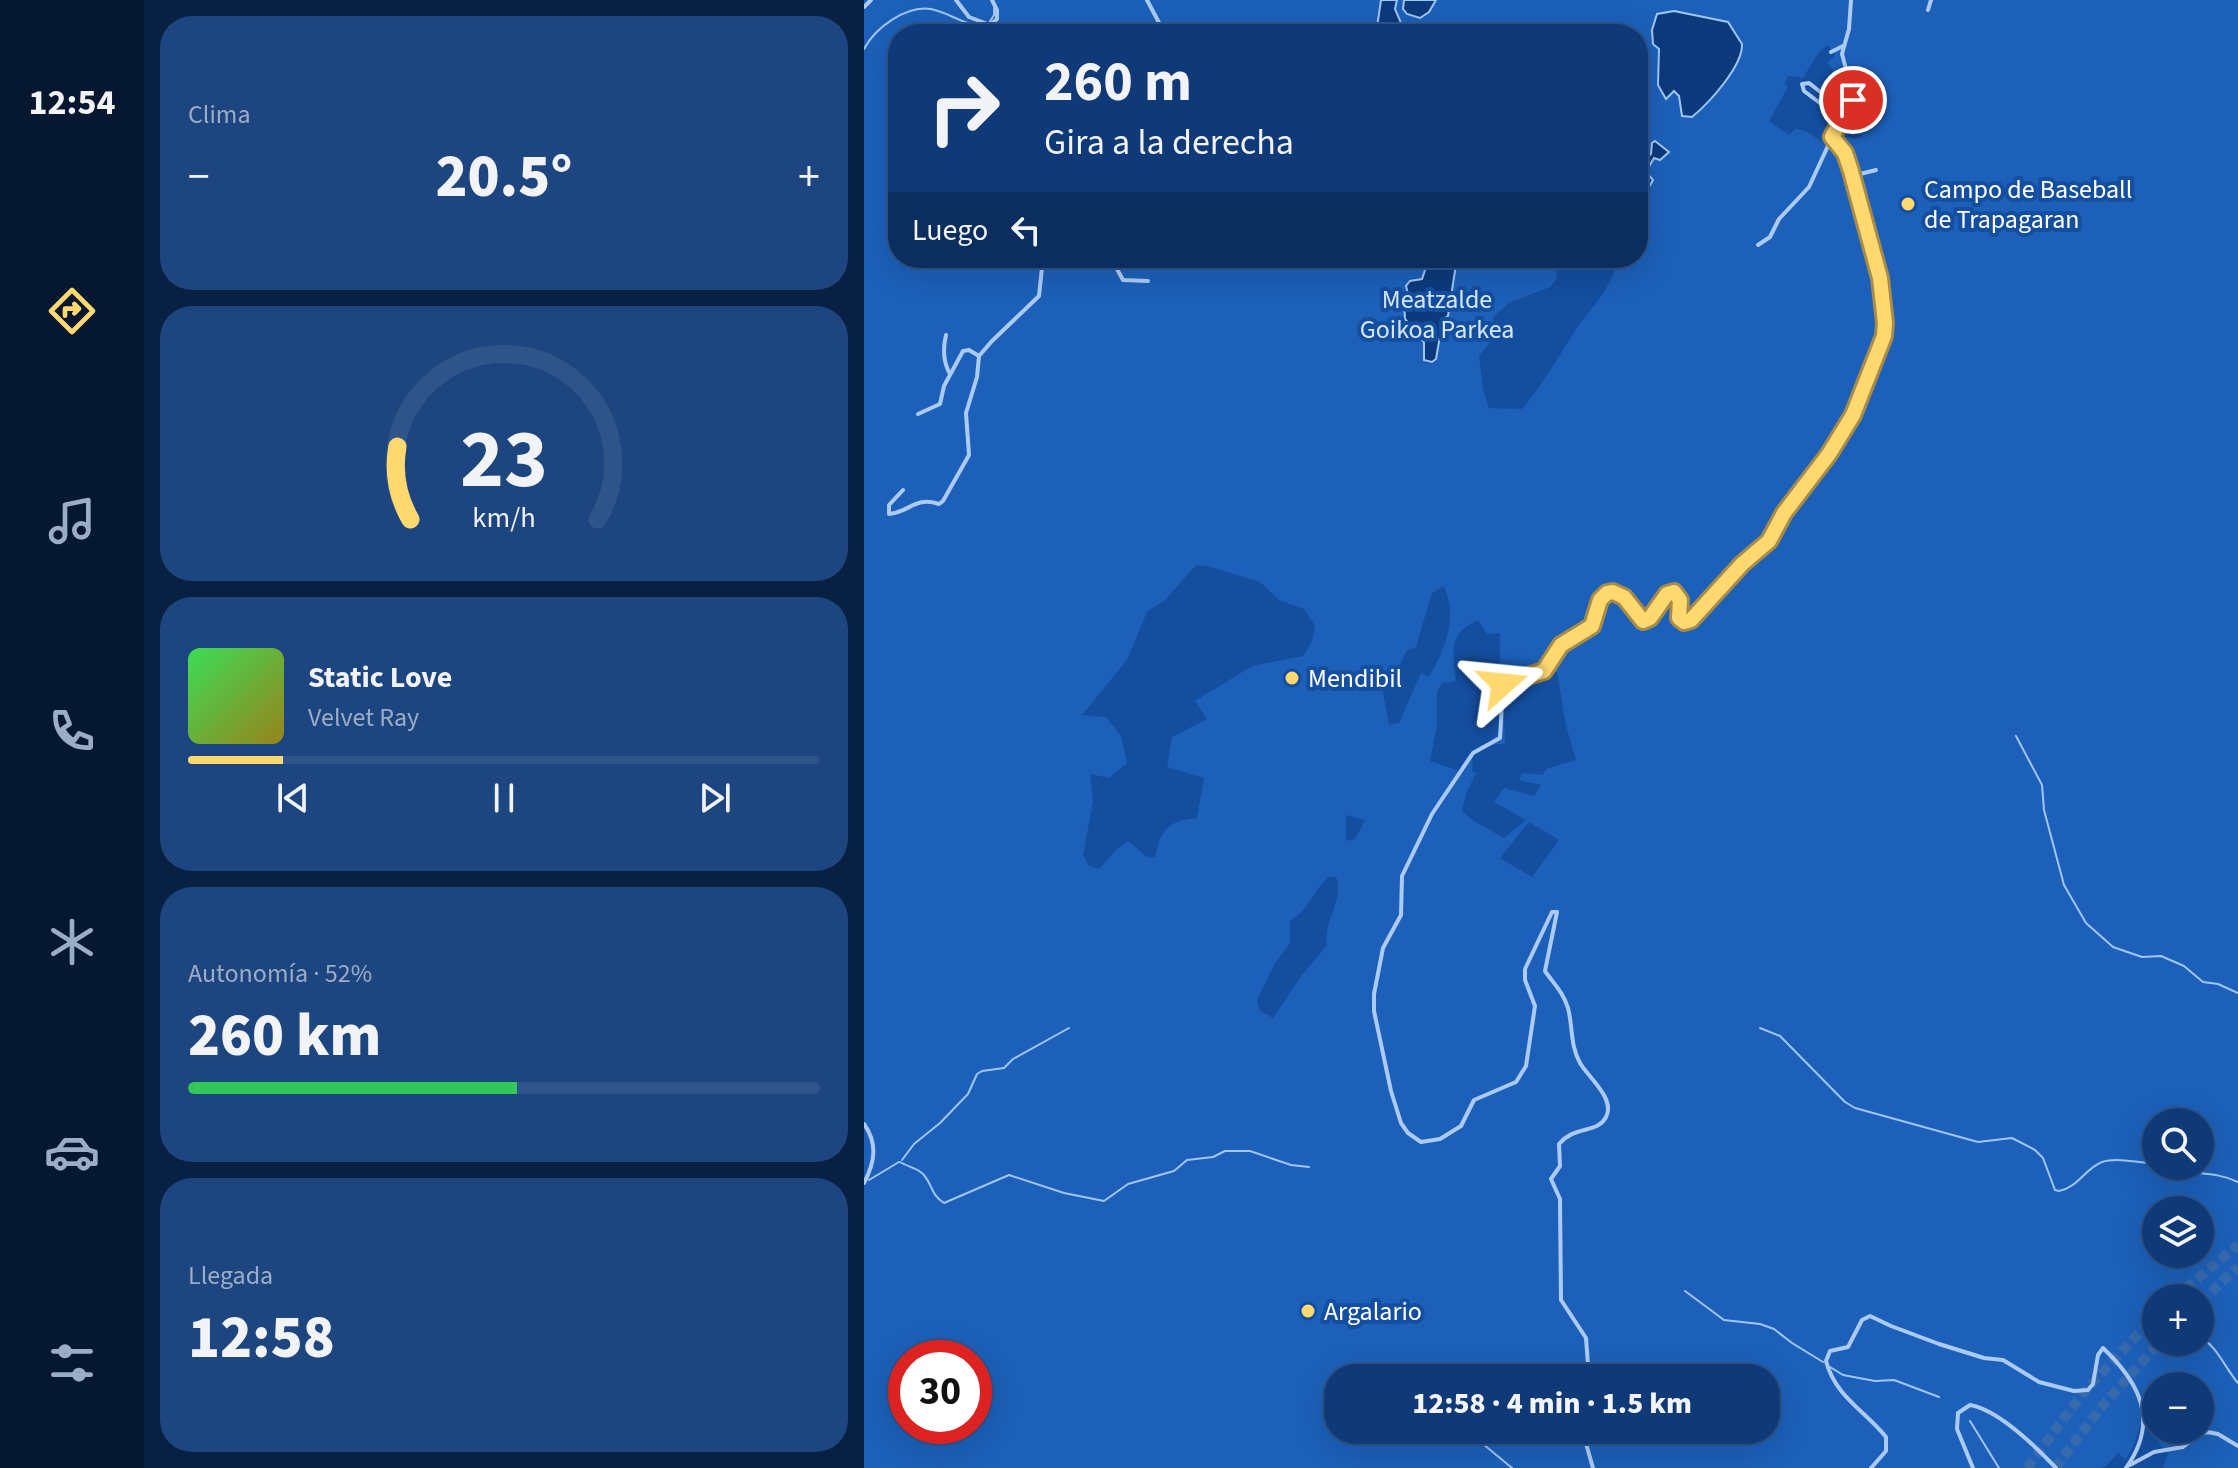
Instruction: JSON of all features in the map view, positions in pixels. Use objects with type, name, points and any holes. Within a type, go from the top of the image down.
[{"type":"street","points":[[864,7],[871,0]]},
{"type":"street","points":[[956,0],[969,17],[987,24]]},
{"type":"street","points":[[991,24],[997,19],[992,0]]},
{"type":"street","points":[[1147,0],[1160,24]]},
{"type":"street","points":[[1758,245],[1770,237],[1779,219],[1805,194],[1841,119],[1851,106],[1853,95],[1844,63],[1844,45],[1849,29],[1851,0]]},
{"type":"street","points":[[1928,10],[1931,0]]},
{"type":"street","points":[[1831,52],[1844,45]]},
{"type":"street","points":[[1841,119],[1804,91],[1802,84],[1809,83],[1847,113]]},
{"type":"street","points":[[1588,1364],[1586,1338],[1561,1300],[1560,1199],[1551,1179],[1560,1166],[1558,1150],[1562,1140],[1573,1131],[1600,1124],[1607,1116],[1609,1107],[1575,1054],[1565,998],[1545,971],[1557,912],[1552,912],[1525,969],[1525,980],[1535,1006],[1526,1066],[1516,1082],[1474,1100],[1461,1126],[1440,1139],[1421,1142],[1408,1133],[1401,1123],[1391,1091],[1374,1011],[1374,994],[1383,948],[1401,915],[1402,876],[1432,814],[1473,753],[1500,738],[1503,684],[1544,671],[1561,645],[1592,626],[1600,600],[1607,593],[1624,597],[1643,621],[1650,618],[1667,594],[1674,592],[1680,600],[1679,618],[1684,622],[1691,620],[1742,564],[1769,541],[1784,513],[1834,447],[1859,403],[1885,330],[1880,278],[1845,153],[1832,137]]},
{"type":"street","points":[[1852,176],[1876,170]]},
{"type":"street","points":[[903,490],[889,505],[889,514],[921,501],[931,500],[939,504],[943,501],[969,455],[966,413],[977,377],[979,356],[1039,296],[1042,268]]},
{"type":"street","points":[[1117,268],[1123,280],[1148,281]]},
{"type":"street","points":[[946,335],[944,354],[950,374]]},
{"type":"street","points":[[918,414],[940,404],[950,374],[966,350],[979,356]]},
{"type":"street","points":[[864,1124],[873,1139],[875,1155],[864,1183]]},
{"type":"street","points":[[1871,1468],[1886,1451],[1886,1437],[1871,1419],[1846,1399],[1830,1375],[1826,1361],[1830,1351],[1848,1347],[1862,1320],[1870,1316],[1939,1344],[1984,1358],[2003,1360],[2039,1382],[2074,1391],[2088,1390],[2093,1384],[2098,1355],[2103,1348],[2127,1374],[2141,1404],[2144,1430],[2141,1444],[2126,1468]]},
{"type":"street","points":[[1973,1468],[1956,1423],[1961,1409],[1970,1405],[1984,1410],[2024,1435],[2056,1468]]},
{"type":"street","points":[[2126,1468],[2163,1450],[2183,1447],[2197,1435],[2207,1432],[2218,1434],[2238,1446]]},
{"type":"street","points":[[1586,1444],[1593,1468]]},
{"type":"green space","name":"Meatzalde Goikoa Parkea","points":[[864,0],[2238,0],[2238,1468],[2163,1468],[2168,1453],[2159,1444],[2214,1444],[2214,1372],[2142,1372],[2142,1420],[2134,1445],[2125,1459],[2118,1453],[2105,1467],[864,1468]],"holes":[[[1828,45],[1835,56],[1827,63],[1846,85],[1852,83],[1855,98],[1852,110],[1864,113],[1871,126],[1860,131],[1862,136],[1854,139],[1837,135],[1841,144],[1836,149],[1801,130],[1796,129],[1789,135],[1769,121],[1788,87],[1785,84],[1788,76],[1803,78],[1819,52]],[[1196,565],[1207,566],[1260,582],[1279,600],[1304,609],[1315,626],[1312,641],[1303,656],[1252,666],[1195,701],[1207,719],[1172,737],[1167,767],[1204,778],[1197,818],[1179,821],[1167,828],[1155,858],[1147,857],[1128,841],[1099,869],[1089,866],[1083,855],[1093,802],[1090,774],[1109,778],[1127,763],[1121,736],[1106,717],[1082,715],[1127,660],[1147,612],[1166,599]],[[1444,586],[1448,598],[1450,621],[1445,644],[1429,677],[1421,673],[1399,723],[1389,725],[1382,687],[1399,667],[1407,650],[1416,647],[1432,593]],[[1478,620],[1487,634],[1500,633],[1499,732],[1469,755],[1459,771],[1430,761],[1437,725],[1437,692],[1442,683],[1456,681],[1454,645],[1468,625]],[[1557,672],[1566,726],[1576,760],[1546,769],[1543,775],[1522,773],[1519,780],[1541,785],[1534,796],[1504,788],[1494,802],[1526,820],[1504,838],[1462,811],[1476,773],[1472,771],[1473,756],[1480,750],[1505,744],[1505,684]],[[1346,815],[1365,820],[1355,839],[1346,841]],[[1529,822],[1559,840],[1532,877],[1500,858]],[[1329,877],[1336,877],[1338,894],[1326,936],[1327,945],[1273,1018],[1260,1011],[1257,1000],[1275,963],[1290,943],[1290,921]]]},
{"type":"shaded area","points":[[1381,0],[1397,0],[1395,9],[1401,23],[1377,24]]},
{"type":"shaded area","points":[[1404,0],[1436,0],[1429,12],[1420,18],[1407,14],[1403,9]]},
{"type":"shaded area","points":[[1674,11],[1728,22],[1742,44],[1731,73],[1716,94],[1692,117],[1682,116],[1679,96],[1674,91],[1666,99],[1658,85],[1659,49],[1653,44],[1652,30],[1657,14]]},
{"type":"shaded area","points":[[1655,141],[1669,152],[1660,160],[1654,158],[1648,168],[1648,156]]},
{"type":"shaded area","points":[[1426,268],[1455,268],[1448,316],[1443,319],[1436,359],[1432,362],[1424,360],[1424,342],[1405,319],[1406,286],[1410,281],[1422,279]]},
{"type":"waterway","points":[[989,23],[994,8]]},
{"type":"waterway","points":[[864,49],[883,26],[912,11],[931,9],[971,24]]},
{"type":"waterway","points":[[2016,736],[2042,785],[2044,810],[2064,885],[2086,923],[2113,947],[2142,957],[2161,956],[2184,966],[2203,982],[2218,984],[2238,993]]},
{"type":"waterway","points":[[902,1160],[914,1144],[968,1094],[977,1074],[1004,1068],[1013,1059],[1069,1028]]},
{"type":"waterway","points":[[1760,1028],[1780,1036],[1845,1102],[1855,1108],[1978,1142],[2012,1138],[2035,1150],[2043,1158],[2055,1190],[2071,1186],[2102,1162],[2142,1162]]},
{"type":"waterway","points":[[900,1162],[922,1173],[944,1203],[1009,1175],[1064,1193],[1104,1201],[1128,1184],[1174,1171],[1187,1160],[1213,1157],[1225,1151],[1250,1151],[1291,1165],[1309,1167]]},
{"type":"waterway","points":[[869,1180],[899,1162]]},
{"type":"waterway","points":[[2214,1175],[2238,1182]]},
{"type":"waterway","points":[[1685,1291],[1724,1320],[1760,1324],[1774,1329],[1823,1362]]},
{"type":"waterway","points":[[2214,1350],[2238,1383]]},
{"type":"waterway","points":[[1830,1367],[1843,1375],[1875,1381],[1894,1380],[1939,1397]]},
{"type":"waterway","points":[[1970,1421],[1999,1468]]},
{"type":"waterway","points":[[1483,1444],[1512,1468]]},
{"type":"tunnel","points":[[2191,1284],[2238,1245]]},
{"type":"tunnel","points":[[2214,1289],[2238,1267]]},
{"type":"tunnel","points":[[2027,1468],[2083,1393],[2142,1330]]},
{"type":"tunnel","points":[[2055,1468],[2099,1410],[2147,1356]]},
{"type":"place","name":"Campo de Baseball de Trapagaran","points":[[1908,204]]},
{"type":"place","name":"Mendibil","points":[[1292,678]]},
{"type":"place","name":"Argalario","points":[[1308,1311]]},
{"type":"route","points":[[1503,684],[1544,671],[1561,645],[1592,626],[1600,600],[1607,593],[1624,597],[1643,621],[1650,618],[1671,591],[1680,600],[1679,618],[1684,622],[1691,620],[1742,564],[1769,541],[1784,513],[1849,423],[1884,336],[1885,323],[1880,278],[1851,171],[1845,153],[1832,137],[1853,100]]}]
